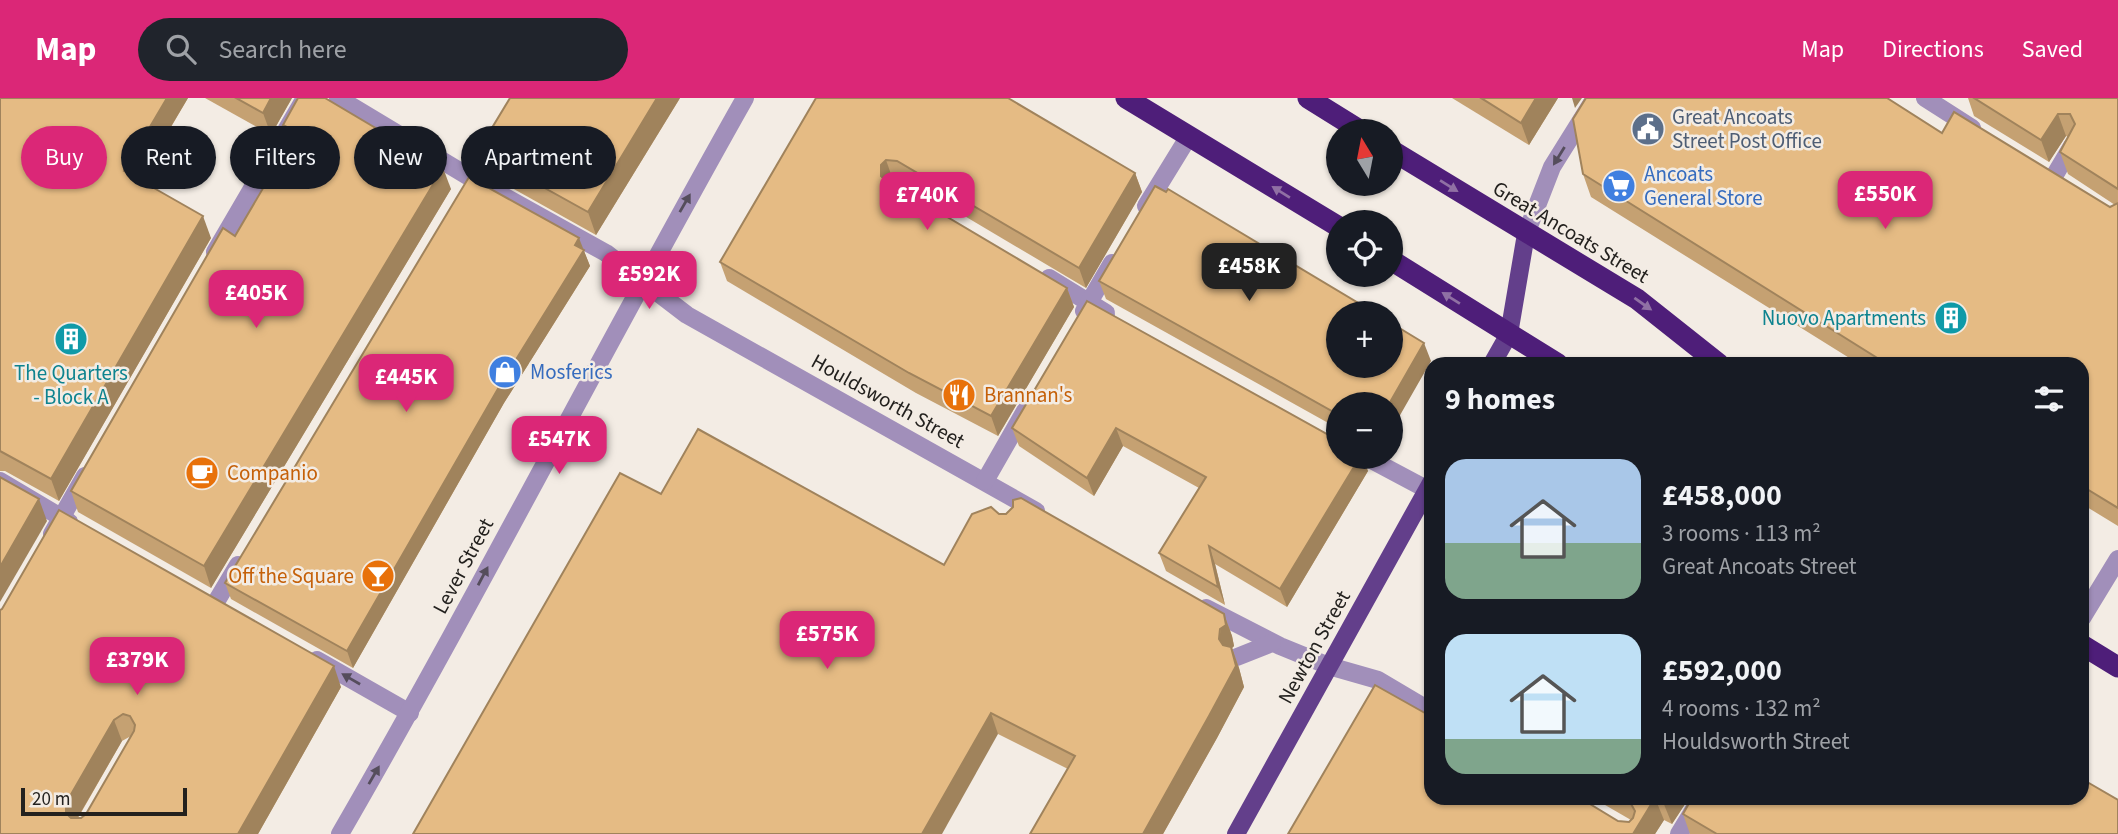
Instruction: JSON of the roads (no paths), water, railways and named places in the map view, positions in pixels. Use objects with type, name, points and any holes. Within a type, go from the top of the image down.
[{"type":"highway","points":[[1126,98],[1326,220]]},
{"type":"highway","points":[[1308,98],[1342,119]]},
{"type":"highway","name":"Great Ancoats Street","points":[[1404,158],[1637,299],[1710,357]]},
{"type":"highway","points":[[1403,268],[1547,357]]},
{"type":"highway","points":[[2089,649],[2118,667]]},
{"type":"main road","points":[[1496,357],[1509,334],[1526,234]]},
{"type":"main road","name":"Newton Street","points":[[1236,834],[1424,497]]},
{"type":"street","points":[[209,263],[305,98]]},
{"type":"street","name":"Houldsworth Street","points":[[338,98],[468,183],[607,253],[687,315],[1047,517]]},
{"type":"street","name":"Lever Street","points":[[340,834],[410,713],[641,281],[745,98]]},
{"type":"street","points":[[1526,234],[1552,167],[1595,98]]},
{"type":"street","points":[[1925,98],[1983,135]]},
{"type":"street","points":[[1136,222],[1189,136]]},
{"type":"street","points":[[2053,178],[2072,146]]},
{"type":"street","points":[[1075,325],[1123,245]]},
{"type":"street","points":[[1035,270],[1127,324]]},
{"type":"street","points":[[1007,517],[992,485],[1035,393]]},
{"type":"street","points":[[44,547],[92,464]]},
{"type":"street","points":[[1392,469],[1424,483]]},
{"type":"street","points":[[0,481],[86,531]]},
{"type":"street","points":[[216,602],[244,555]]},
{"type":"street","points":[[2089,607],[2118,559]]},
{"type":"street","points":[[1191,599],[1272,643],[1329,666],[1378,680],[1424,707]]},
{"type":"street","points":[[1237,657],[1272,643]]},
{"type":"street","points":[[299,649],[410,713]]},
{"type":"street","points":[[1679,834],[1697,805]]},
{"type":"place","name":"Great Ancoats Street Post Office","points":[[1648,129]]},
{"type":"place","name":"Ancoats General Store","points":[[1619,186]]},
{"type":"place","name":"Nuovo Apartments","points":[[1951,318]]},
{"type":"place","name":"The Quarters - Block A","points":[[71,339]]},
{"type":"place","name":"Mosferics","points":[[505,372]]},
{"type":"place","name":"Brannan's","points":[[959,395]]},
{"type":"place","name":"Companio","points":[[202,473]]},
{"type":"place","name":"Off the Square","points":[[378,576]]}]
